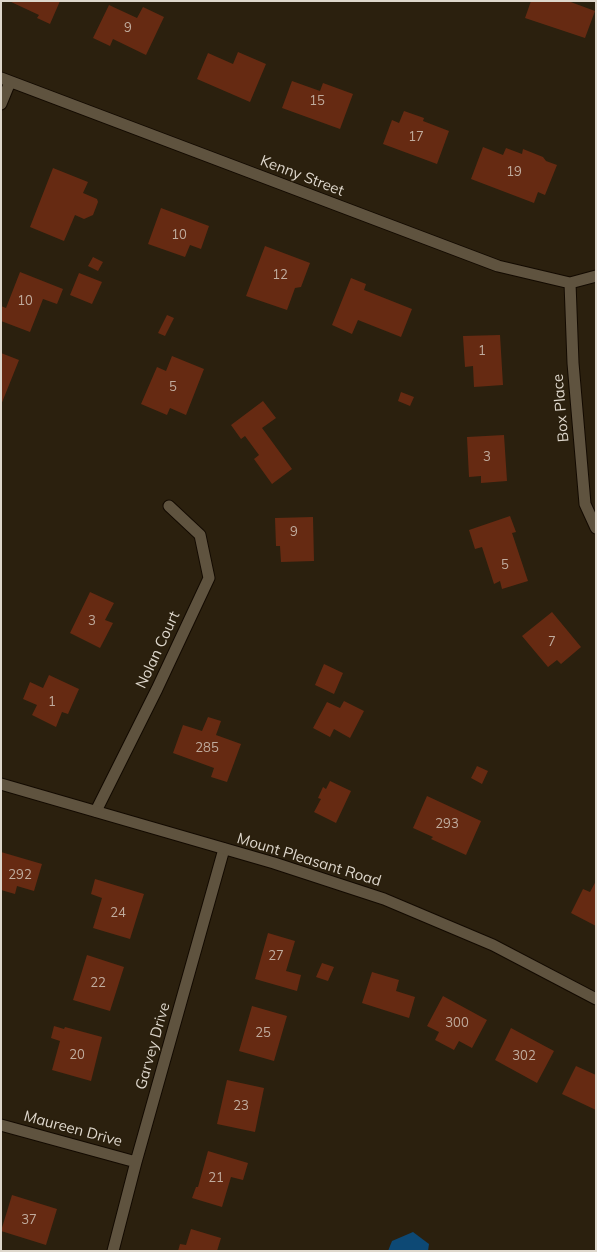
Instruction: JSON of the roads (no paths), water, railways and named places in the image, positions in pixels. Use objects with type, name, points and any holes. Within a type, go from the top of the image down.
[{"type":"street","points":[[1,104],[5,80]]},
{"type":"street","name":"Kenny Street","points":[[5,80],[498,266],[570,283],[596,276]]},
{"type":"street","name":"Box Place","points":[[570,283],[572,363],[585,504],[596,528]]},
{"type":"street","name":"Nolan Court","points":[[96,811],[157,689],[209,578],[200,535],[169,506]]},
{"type":"street","name":"Mount Pleasant Road","points":[[1,784],[274,863],[384,899],[493,945],[596,999]]},
{"type":"street","name":"Garvey Drive","points":[[113,1251],[136,1162],[224,849]]},
{"type":"street","name":"Maureen Drive","points":[[1,1125],[136,1162]]},
{"type":"water","points":[[413,1232],[429,1244],[428,1251],[388,1251],[392,1241]]}]
